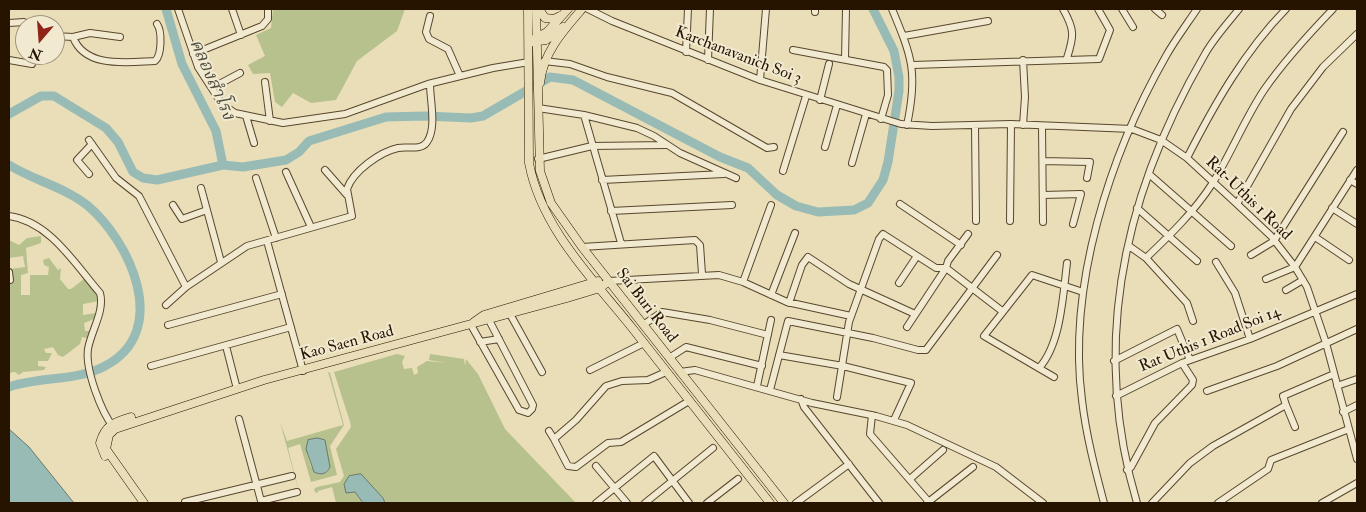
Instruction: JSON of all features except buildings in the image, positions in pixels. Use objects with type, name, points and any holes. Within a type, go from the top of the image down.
[{"type":"main road","points":[[528,9],[533,41],[534,68]]},
{"type":"main road","points":[[534,68],[529,52],[533,41],[538,9]]},
{"type":"main road","points":[[538,9],[542,16],[551,19],[557,19],[568,9]]},
{"type":"main road","points":[[533,41],[551,28],[568,9]]},
{"type":"main road","points":[[533,41],[553,36],[580,9]]},
{"type":"main road","points":[[534,68],[544,61],[580,9]]},
{"type":"main road","name":"Sai Buri Road","points":[[534,68],[527,105],[529,164],[537,196],[554,227],[594,281],[770,503]]},
{"type":"main road","name":"Sai Buri Road","points":[[534,68],[538,107],[538,159],[543,186],[551,203],[582,247],[784,503]]},
{"type":"main road","name":"Kao Saen Road","points":[[471,324],[484,315],[594,281],[609,281]]},
{"type":"main road","points":[[600,288],[609,281]]},
{"type":"main road","name":"Kao Saen Road","points":[[112,426],[217,392],[234,390],[600,288]]},
{"type":"main road","points":[[112,426],[102,434],[100,443],[102,452],[143,503]]},
{"type":"street","points":[[178,9],[193,54],[212,88],[226,108],[246,116],[270,121],[291,123],[345,114],[430,84],[460,76],[534,68]]},
{"type":"street","points":[[232,9],[241,35]]},
{"type":"street","points":[[193,54],[266,23],[268,9]]},
{"type":"street","name":"Karchanavanich Soi 3","points":[[588,9],[686,52],[760,80],[806,96],[904,125],[1023,125]]},
{"type":"street","points":[[686,52],[688,9]]},
{"type":"street","points":[[708,60],[710,9]]},
{"type":"street","points":[[760,80],[766,9]]},
{"type":"street","points":[[845,59],[846,9]]},
{"type":"street","points":[[892,9],[904,36],[913,65],[913,96],[904,125]]},
{"type":"street","points":[[1063,9],[1071,24],[1073,37],[1067,58]]},
{"type":"street","points":[[913,65],[1067,58],[1099,59],[1110,30],[1098,9]]},
{"type":"street","points":[[1122,9],[1133,27]]},
{"type":"street","points":[[1155,9],[1162,15]]},
{"type":"street","points":[[1104,503],[1094,467],[1082,399],[1080,348],[1084,292],[1098,226],[1129,129],[1166,55],[1197,9]]},
{"type":"street","points":[[1137,503],[1127,470],[1116,396],[1114,361],[1115,322],[1128,246],[1137,208],[1161,140],[1206,52],[1239,9]]},
{"type":"street","points":[[1187,158],[1235,72],[1271,24],[1286,9]]},
{"type":"street","points":[[1146,258],[1193,211],[1213,183],[1234,140],[1263,91],[1298,46],[1333,9]]},
{"type":"street","points":[[430,16],[426,32],[430,39],[448,49],[460,76]]},
{"type":"street","points":[[904,36],[988,21]]},
{"type":"street","points":[[73,37],[78,46],[97,60],[118,62],[155,61],[160,55],[159,29],[157,24]]},
{"type":"street","points":[[65,37],[73,37],[90,33],[120,37]]},
{"type":"street","points":[[1237,204],[1291,110],[1323,67],[1357,34]]},
{"type":"street","points":[[793,50],[884,67],[887,70],[888,95],[882,118]]},
{"type":"street","points":[[1022,60],[1025,97],[1023,125]]},
{"type":"street","points":[[544,61],[570,64],[607,77],[672,93],[766,148],[774,147]]},
{"type":"street","points":[[820,100],[829,64]]},
{"type":"street","points":[[212,88],[240,73]]},
{"type":"street","points":[[265,82],[270,121]]},
{"type":"street","points":[[347,194],[352,180],[378,157],[397,148],[418,147],[426,144],[432,123],[430,84]]},
{"type":"street","points":[[783,171],[806,96]]},
{"type":"street","points":[[825,147],[838,106]]},
{"type":"street","points":[[538,107],[584,115],[637,128],[680,153],[736,178]]},
{"type":"street","points":[[852,163],[866,114]]},
{"type":"street","points":[[584,115],[621,243]]},
{"type":"street","points":[[246,116],[254,143]]},
{"type":"street","points":[[1010,222],[1011,124]]},
{"type":"street","points":[[975,125],[976,221]]},
{"type":"street","name":"Rat-Uthis 1 Road","points":[[1023,125],[1129,129],[1161,140],[1187,158],[1237,204],[1274,241],[1303,280],[1326,343],[1357,459]]},
{"type":"street","points":[[1042,126],[1042,222]]},
{"type":"street","points":[[1251,255],[1274,241],[1343,132]]},
{"type":"street","points":[[88,174],[77,160],[91,142],[116,178],[139,196],[186,287]]},
{"type":"street","points":[[538,159],[592,146],[666,145]]},
{"type":"street","points":[[1043,161],[1090,162],[1087,178]]},
{"type":"street","points":[[166,305],[186,287],[247,246],[352,216],[347,194],[325,170]]},
{"type":"street","points":[[1266,279],[1295,267],[1357,170]]},
{"type":"street","points":[[286,172],[311,227]]},
{"type":"street","points":[[602,180],[725,174]]},
{"type":"street","points":[[1149,174],[1231,246]]},
{"type":"street","points":[[256,178],[276,238]]},
{"type":"street","points":[[1350,180],[1357,184]]},
{"type":"street","points":[[201,188],[221,262]]},
{"type":"street","points":[[1043,194],[1081,194],[1073,224]]},
{"type":"street","points":[[900,204],[961,245]]},
{"type":"street","points":[[173,205],[182,219],[207,210]]},
{"type":"street","points":[[611,211],[732,205]]},
{"type":"street","points":[[743,282],[771,205]]},
{"type":"street","points":[[1137,208],[1170,235],[1197,261]]},
{"type":"street","points":[[1332,208],[1357,224]]},
{"type":"street","points":[[9,216],[22,218],[48,234],[100,293],[101,306],[88,348],[87,359],[94,386],[112,426]]},
{"type":"street","points":[[771,295],[795,233]]},
{"type":"street","points":[[907,327],[946,268],[948,261],[968,234]]},
{"type":"street","points":[[837,397],[851,316],[880,235],[886,236],[936,268],[946,268],[1002,311]]},
{"type":"street","points":[[1315,237],[1349,260]]},
{"type":"street","points":[[582,247],[621,243],[695,240],[700,245],[702,274]]},
{"type":"street","points":[[267,241],[302,371]]},
{"type":"street","points":[[1128,246],[1146,258],[1187,302],[1193,322]]},
{"type":"street","points":[[770,390],[788,321],[847,332],[918,350],[926,350],[997,255]]},
{"type":"street","points":[[899,283],[917,256]]},
{"type":"street","points":[[790,302],[806,257],[860,290],[914,314]]},
{"type":"street","points":[[1216,262],[1235,293],[1250,338]]},
{"type":"street","points":[[1039,368],[1046,360],[1058,329],[1068,263]]},
{"type":"street","points":[[9,272],[10,280]]},
{"type":"street","points":[[609,281],[702,274],[719,275],[743,282],[790,302],[851,316]]},
{"type":"street","points":[[1054,377],[984,336],[1032,275],[1084,292]]},
{"type":"street","points":[[1286,290],[1303,280]]},
{"type":"street","points":[[168,325],[282,294]]},
{"type":"street","name":"Rat Uthis 1 Road Soi 14","points":[[1116,396],[1182,363],[1250,338],[1357,294]]},
{"type":"street","points":[[643,325],[662,312],[710,320],[768,335]]},
{"type":"street","points":[[510,314],[542,372]]},
{"type":"street","points":[[471,324],[519,410],[528,413],[533,405],[489,320]]},
{"type":"street","points":[[757,386],[771,320]]},
{"type":"street","points":[[151,366],[290,327]]},
{"type":"street","points":[[1114,361],[1177,329],[1190,360]]},
{"type":"street","points":[[1207,391],[1268,369],[1357,329]]},
{"type":"street","points":[[480,342],[499,338]]},
{"type":"street","points":[[590,370],[644,343]]},
{"type":"street","points":[[226,346],[234,390]]},
{"type":"street","points":[[669,358],[686,347],[762,366]]},
{"type":"street","points":[[780,355],[842,366],[911,383],[894,420]]},
{"type":"street","points":[[1127,470],[1132,467],[1155,423],[1192,385],[1193,380],[1182,363]]},
{"type":"street","points":[[680,372],[695,370],[801,399],[894,420],[996,466],[1043,503]]},
{"type":"street","points":[[554,439],[576,420],[606,386],[622,381],[648,380],[666,372]]},
{"type":"street","points":[[1295,427],[1283,396],[1334,374]]},
{"type":"street","points":[[1337,386],[1357,379]]},
{"type":"street","points":[[801,399],[804,407],[879,503]]},
{"type":"street","points":[[549,431],[568,466],[576,467],[608,443],[621,442],[689,401]]},
{"type":"street","points":[[1152,503],[1190,463],[1213,446],[1286,405]]},
{"type":"street","points":[[1343,412],[1357,406]]},
{"type":"street","points":[[872,415],[870,434],[910,479],[928,503],[973,467]]},
{"type":"street","points":[[239,419],[261,501],[297,492]]},
{"type":"street","points":[[1218,503],[1268,469],[1271,460],[1349,429]]},
{"type":"street","points":[[645,503],[714,448]]},
{"type":"street","points":[[910,479],[943,450]]},
{"type":"street","points":[[596,503],[654,456],[689,503]]},
{"type":"street","points":[[796,503],[849,464]]},
{"type":"street","points":[[596,466],[627,503]]},
{"type":"street","points":[[185,502],[292,476]]},
{"type":"street","points":[[708,503],[738,480]]},
{"type":"street","points":[[1322,503],[1357,483]]},
{"type":"green space","points":[[273,9],[405,9],[397,31],[357,61],[336,100],[311,103],[293,93],[282,107],[275,102],[270,73],[253,74],[248,65],[265,56],[256,35],[271,28]]},
{"type":"green space","points":[[41,236],[41,243],[26,248],[28,273],[21,275],[21,295],[30,295],[30,275],[48,275],[49,267],[44,265],[43,260],[49,258],[58,270],[61,268],[60,279],[68,289],[71,289],[84,279],[97,294],[99,301],[83,304],[83,315],[96,313],[94,319],[84,323],[85,331],[90,331],[87,338],[82,337],[80,344],[63,357],[58,355],[53,347],[44,349],[46,353],[52,353],[48,361],[38,361],[38,366],[46,367],[44,370],[23,372],[19,375],[15,372],[9,373],[9,281],[12,280],[10,269],[25,267],[23,256],[9,258],[9,240],[19,245],[27,238]]},
{"type":"green space","points":[[397,354],[405,356],[402,362],[404,369],[412,368],[414,375],[418,373],[417,367],[427,361],[446,363],[429,360],[430,354],[464,359],[465,366],[466,359],[478,374],[505,429],[576,503],[385,503],[383,498],[355,492],[363,503],[336,503],[332,487],[318,491],[318,493],[315,492],[314,489],[317,487],[340,482],[344,476],[336,449],[351,427],[334,372]]},
{"type":"green space","points":[[328,372],[330,373],[344,425],[330,446],[337,475],[311,482],[300,444],[288,448],[302,503],[280,422],[287,441],[343,425]],"holes":[[[307,454],[330,467],[326,473],[311,467]]]},
{"type":"water","points":[[9,429],[29,447],[74,503],[9,503]]},
{"type":"water","points":[[318,438],[325,440],[330,467],[323,474],[314,472],[306,449],[308,440]]},
{"type":"water","points":[[361,474],[383,498],[385,503],[363,503],[355,492],[346,493],[344,484],[349,476]]},
{"type":"waterway","name":"คลองสำโรง","points":[[166,9],[182,64],[216,131],[223,165]]},
{"type":"waterway","points":[[9,114],[41,96],[54,96],[106,128],[118,142],[133,172],[143,178],[157,180],[223,165],[243,167],[286,160],[299,152],[309,141],[386,117],[471,118],[483,116],[550,77],[573,80],[720,157],[748,168],[777,195],[796,206],[818,212],[854,210],[868,203],[883,180],[888,162],[899,91],[899,77],[894,51],[873,9]]},
{"type":"waterway","points":[[9,165],[78,199],[103,221],[117,240],[129,263],[137,286],[140,309],[136,331],[125,351],[105,366],[70,377],[33,381],[9,387]]}]
